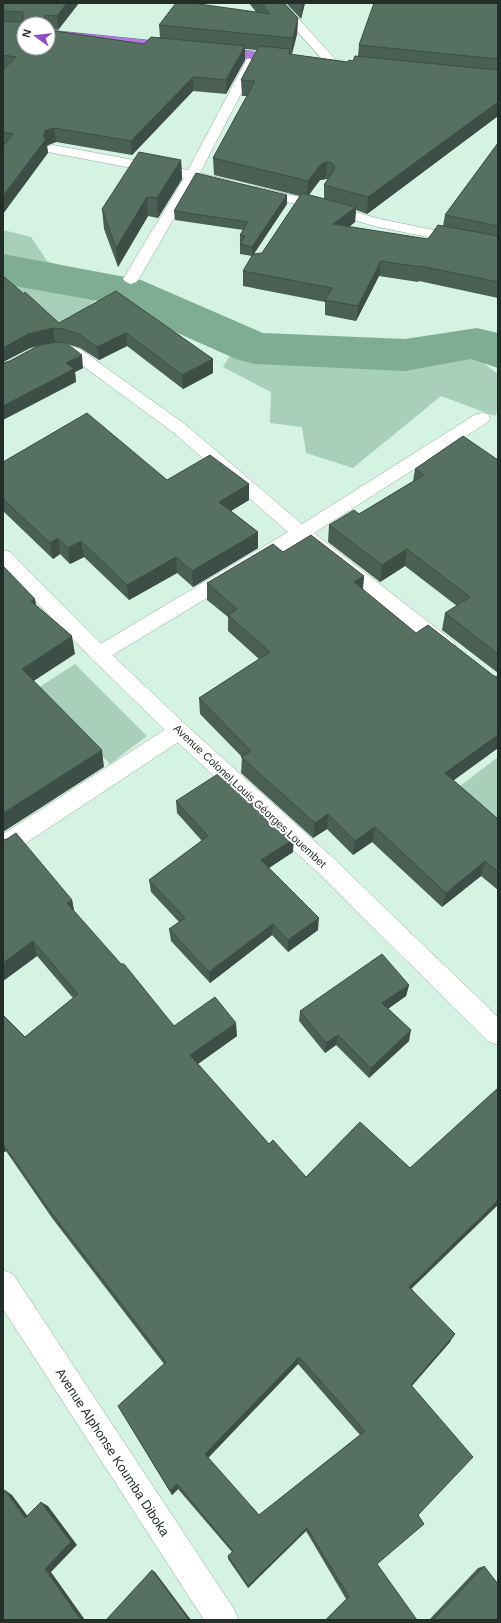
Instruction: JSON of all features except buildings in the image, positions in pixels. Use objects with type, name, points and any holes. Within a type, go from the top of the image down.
[{"type":"highway","points":[[56,35],[186,48]]},
{"type":"highway","points":[[201,50],[294,60]]},
{"type":"highway","points":[[317,62],[348,66]]},
{"type":"street","points":[[278,3],[333,64]]},
{"type":"street","points":[[131,279],[192,175],[255,55]]},
{"type":"street","points":[[52,149],[192,175],[297,201],[316,199],[378,223],[498,248]]},
{"type":"street","points":[[288,213],[297,201]]},
{"type":"street","points":[[3,370],[38,351],[64,348],[74,352],[180,429],[301,533],[461,657]]},
{"type":"street","points":[[99,654],[301,533],[482,418]]},
{"type":"street","name":"Avenue Colonel Louis Géorges Louembet","points":[[3,556],[99,654],[179,731],[322,862],[498,1034]]},
{"type":"street","points":[[3,846],[179,731]]},
{"type":"street","name":"Avenue Alphonse Koumba Diboka","points":[[3,1284],[223,1620]]},
{"type":"green space","points":[[3,230],[31,237],[47,261],[115,283],[62,329],[3,280]]},
{"type":"green space","points":[[466,350],[498,374],[498,410],[495,416],[441,396],[353,468],[306,453],[302,427],[270,423],[271,392],[223,367],[231,354],[295,363],[384,365]]},
{"type":"green space","points":[[75,664],[147,736],[110,764],[38,688]]},
{"type":"green space","points":[[498,757],[498,833],[455,790]]},
{"type":"waterway","points":[[3,269],[123,291],[254,348],[405,355],[477,343],[498,352]]}]
